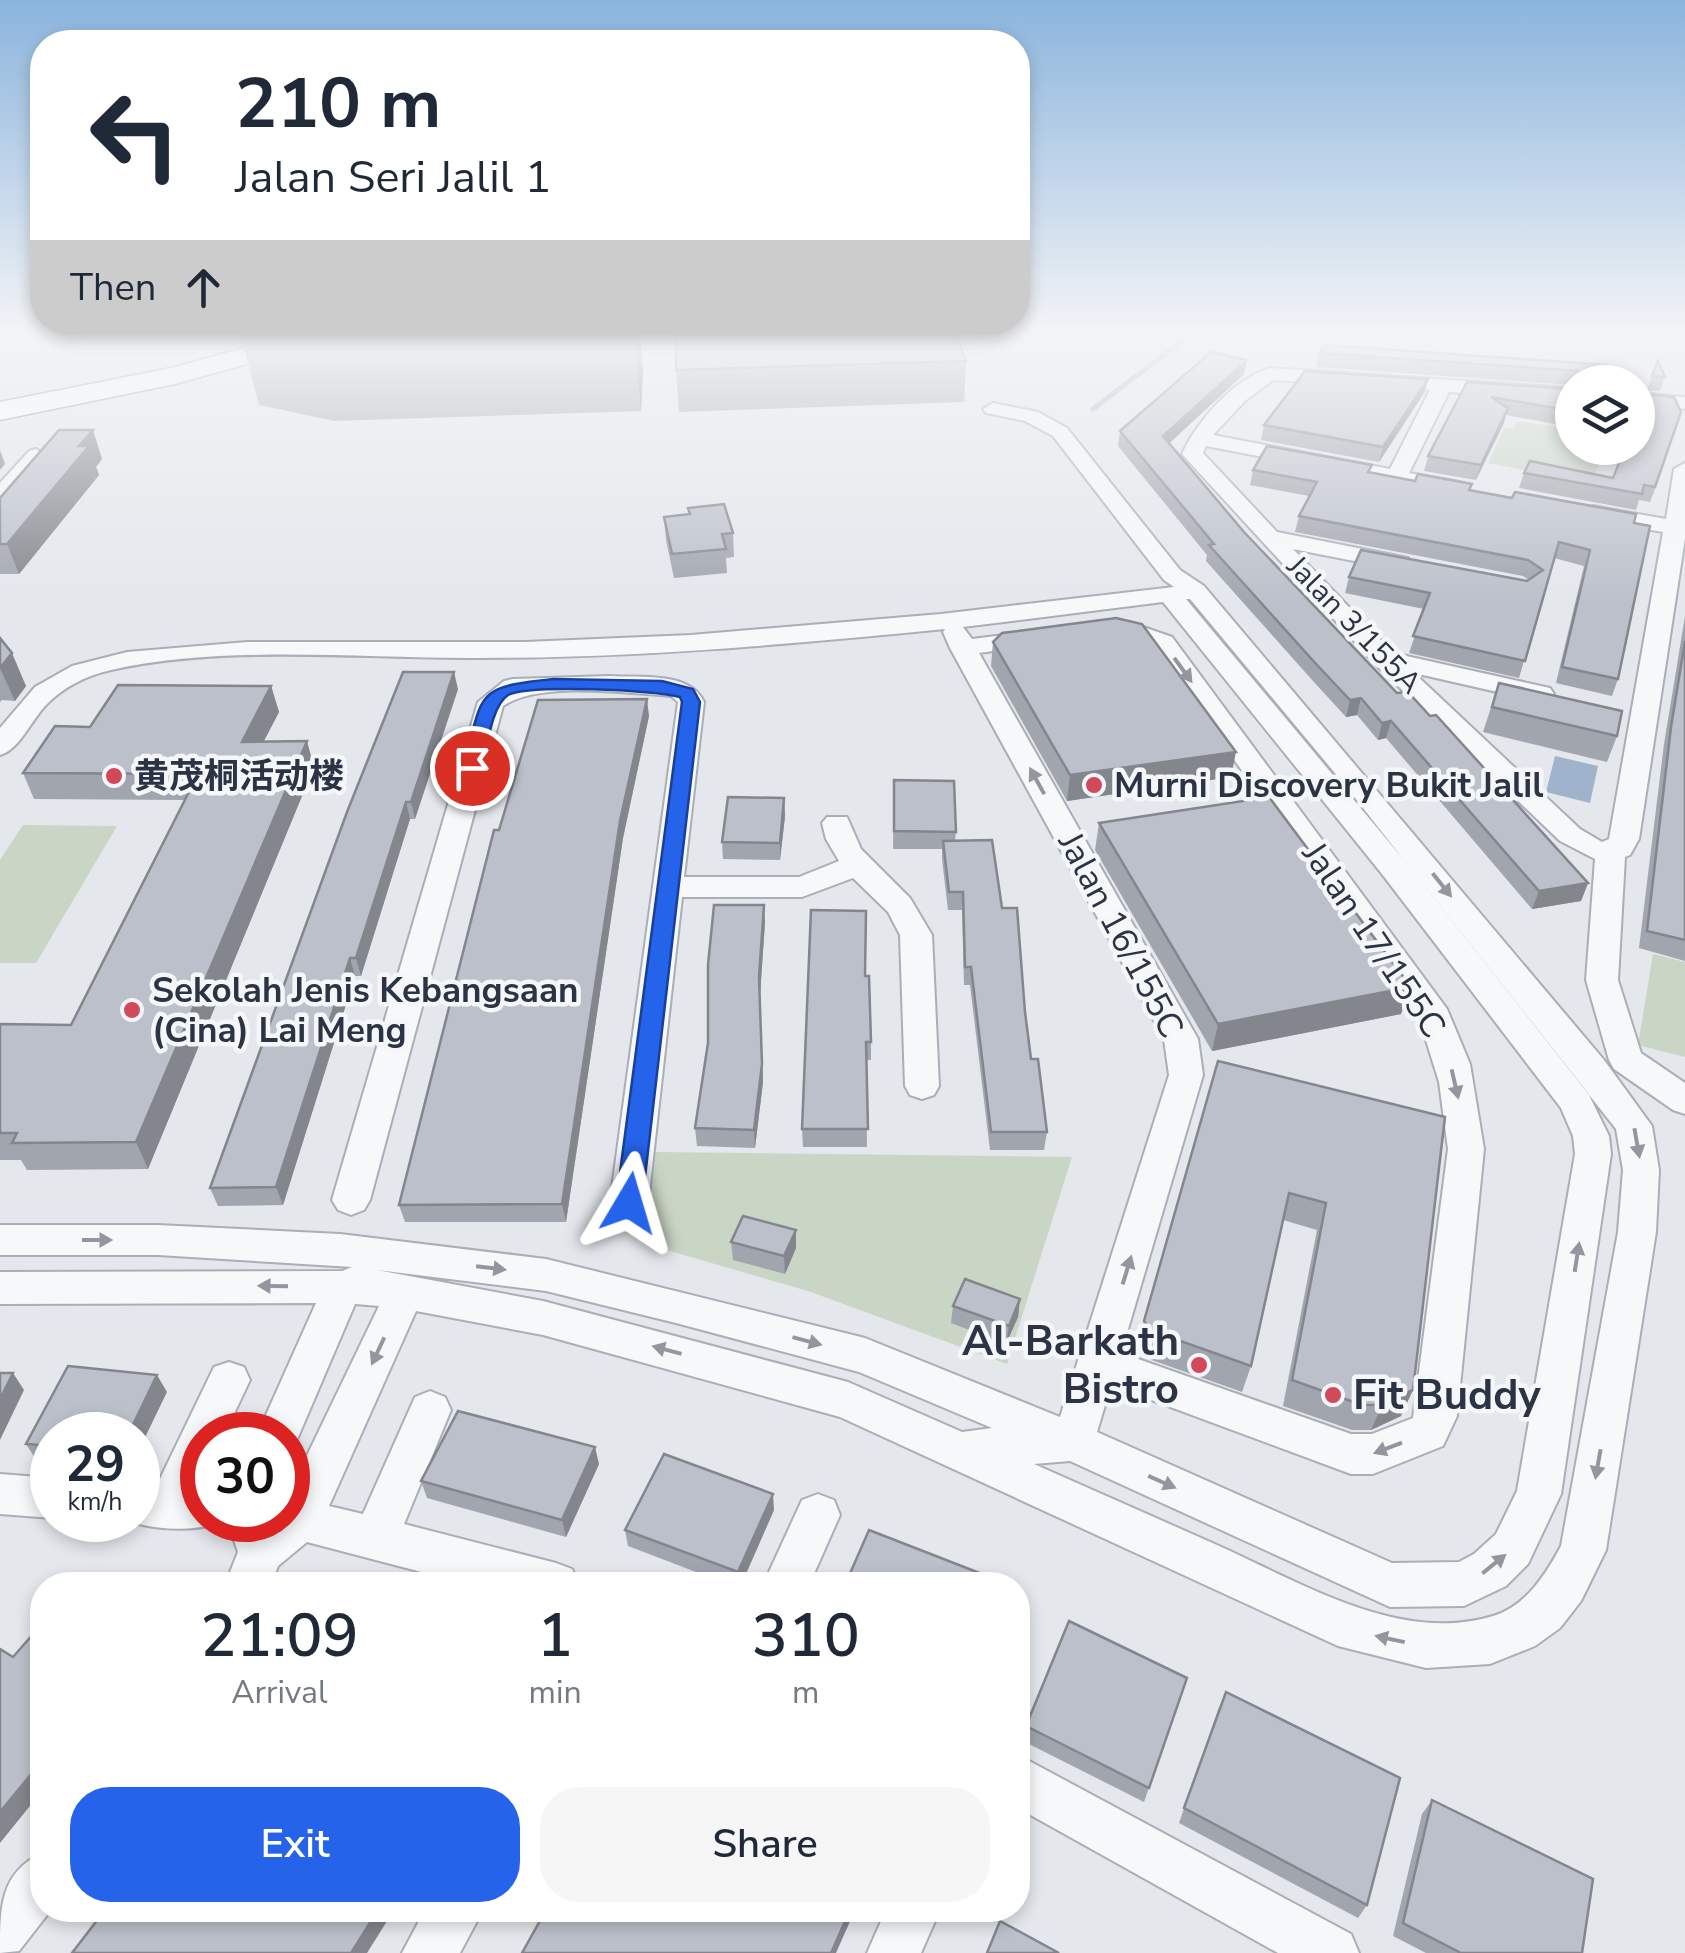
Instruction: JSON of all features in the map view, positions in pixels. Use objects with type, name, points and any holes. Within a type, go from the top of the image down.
[{"type":"street","points":[[0,1288],[378,1272],[546,1275],[865,1356],[1074,1442],[1390,1585],[1464,1584],[1512,1549],[1539,1494],[1593,1154],[1591,1136],[1576,1102],[1060,432],[1044,423]]},
{"type":"street","points":[[1200,439],[1215,423]]},
{"type":"street","points":[[1396,477],[1423,423]]},
{"type":"street","points":[[1200,439],[1484,493]]},
{"type":"street","name":"Jalan 3/155A","points":[[1200,439],[1192,449],[1196,460],[1384,660],[1570,835],[1604,852]]},
{"type":"street","points":[[0,496],[36,454]]},
{"type":"street","points":[[1685,469],[1677,528],[1677,576],[1635,715],[1624,838],[1620,848],[1604,852],[1602,980],[1626,1060],[1685,1101]]},
{"type":"street","points":[[1580,510],[1677,528]]},
{"type":"street","points":[[1269,537],[1425,568]]},
{"type":"street","points":[[0,747],[47,688],[81,670],[113,662],[243,650],[591,648],[956,634],[1179,587]]},
{"type":"street","points":[[0,1240],[158,1240],[378,1272],[848,1401],[1356,1630],[1428,1646],[1466,1646],[1532,1622],[1554,1604],[1570,1582],[1583,1550],[1637,1232],[1641,1170],[1634,1126],[1354,778],[1179,587]]},
{"type":"street","name":"Jalan 17/155C","points":[[956,634],[1112,627],[1163,642],[1434,1017],[1444,1035],[1465,1127],[1466,1149],[1436,1416],[1428,1432],[1373,1454],[1351,1454],[1099,1363]]},
{"type":"street","name":"Jalan 16/155C","points":[[956,634],[1181,1038],[1186,1075],[1074,1442]]},
{"type":"street","points":[[596,684],[618,646]]},
{"type":"street","points":[[591,648],[596,684]]},
{"type":"street","points":[[1384,660],[1568,700]]},
{"type":"street","points":[[351,1200],[491,702],[513,687],[596,684],[676,688],[687,693],[691,702],[629,1203]]},
{"type":"street","points":[[837,823],[841,845],[911,918],[916,935],[922,1086]]},
{"type":"street","points":[[669,887],[802,887],[860,864]]},
{"type":"street","points":[[292,1412],[378,1272]]},
{"type":"street","points":[[310,1438],[378,1272]]},
{"type":"street","points":[[214,1412],[229,1380]]},
{"type":"street","points":[[376,1537],[430,1410]]},
{"type":"street","points":[[958,1449],[1074,1442]]},
{"type":"street","points":[[1074,1442],[1084,1482],[1108,1516]]},
{"type":"street","points":[[0,1494],[30,1496]]},
{"type":"street","points":[[792,1572],[818,1515]]},
{"type":"street","points":[[310,1538],[376,1537],[507,1572]]},
{"type":"street","points":[[1030,1787],[1332,1953]]},
{"type":"street","points":[[0,1932],[30,1894]]},
{"type":"street","points":[[429,1953],[448,1922]]},
{"type":"street","points":[[894,1953],[907,1922]]},
{"type":"green space","points":[[1516,423],[1555,427],[1555,465],[1598,465],[1592,483],[1488,463],[1504,428],[1513,429]]},
{"type":"green space","points":[[23,825],[117,826],[36,963],[0,963],[0,860]]},
{"type":"green space","points":[[1653,954],[1685,962],[1685,1057],[1638,1045]]},
{"type":"green space","points":[[654,1152],[1072,1157],[1007,1364],[808,1291],[646,1244]]},
{"type":"water","points":[[1555,756],[1598,766],[1590,803],[1546,792]]},
{"type":"building","points":[[1129,423],[1177,423],[1163,436],[1244,532],[1397,693],[1408,692],[1430,716],[1436,715],[1588,883],[1539,891],[1391,721],[1382,723],[1361,698],[1350,700],[1317,665],[1209,545],[1214,544],[1120,431]]},
{"type":"building","points":[[1265,423],[1399,423],[1383,447]]},
{"type":"building","points":[[1445,423],[1501,423],[1481,465],[1428,456]]},
{"type":"building","points":[[1655,423],[1677,423],[1655,487],[1644,485],[1642,494],[1524,473],[1530,461],[1613,478],[1618,465],[1655,465]]},
{"type":"building","points":[[59,430],[93,430],[79,446],[89,446],[7,544],[0,544],[0,498]]},
{"type":"building","points":[[1267,446],[1372,465],[1368,472],[1415,481],[1418,474],[1472,484],[1469,490],[1512,498],[1515,492],[1636,514],[1634,523],[1650,526],[1618,679],[1562,667],[1590,550],[1559,542],[1525,661],[1413,636],[1430,593],[1349,577],[1361,550],[1527,581],[1543,570],[1528,560],[1299,516],[1317,482],[1253,470]]},
{"type":"building","points":[[724,504],[733,533],[722,534],[726,549],[672,554],[664,517],[690,514],[688,508]]},
{"type":"building","points":[[1116,618],[1142,624],[1236,752],[1070,775],[993,642],[1002,633]]},
{"type":"building","points":[[0,638],[12,653],[0,668]]},
{"type":"building","points":[[1685,641],[1685,940],[1647,931]]},
{"type":"building","points":[[403,672],[454,672],[411,802],[406,802],[356,958],[350,958],[276,1187],[210,1188],[347,812]]},
{"type":"building","points":[[1499,683],[1622,711],[1617,736],[1492,707]]},
{"type":"building","points":[[118,685],[271,686],[242,742],[307,741],[136,1142],[12,1143],[17,1133],[0,1133],[0,1024],[71,1025],[198,774],[23,773],[55,726],[90,727]]},
{"type":"building","points":[[647,699],[620,821],[562,1204],[399,1205],[494,830],[499,830],[538,700]]},
{"type":"building","points":[[894,780],[954,781],[956,832],[894,831]]},
{"type":"building","points":[[728,797],[784,798],[780,843],[722,842]]},
{"type":"building","points":[[1269,797],[1411,987],[1218,1024],[1099,823]]},
{"type":"building","points":[[992,840],[1002,908],[1017,908],[1031,1059],[1038,1059],[1047,1132],[991,1132],[971,967],[965,967],[963,892],[949,892],[943,841]]},
{"type":"building","points":[[714,905],[764,905],[759,977],[762,1064],[754,1130],[695,1128],[708,1043],[708,965]]},
{"type":"building","points":[[811,910],[866,911],[865,976],[869,976],[871,1042],[866,1042],[868,1129],[802,1129]]},
{"type":"building","points":[[1218,1061],[1445,1117],[1413,1390],[1382,1405],[1362,1405],[1292,1380],[1326,1203],[1289,1193],[1251,1366],[1152,1331],[1144,1321]]},
{"type":"building","points":[[743,1216],[796,1230],[784,1256],[731,1242]]},
{"type":"building","points":[[965,1279],[1020,1299],[1009,1326],[953,1306]]},
{"type":"building","points":[[68,1366],[157,1375],[139,1412],[43,1412]]},
{"type":"building","points":[[0,1373],[13,1373],[0,1399]]},
{"type":"building","points":[[458,1411],[595,1447],[562,1520],[421,1481]]},
{"type":"building","points":[[664,1454],[773,1494],[738,1572],[625,1530]]},
{"type":"building","points":[[869,1530],[977,1572],[851,1572]]},
{"type":"building","points":[[1069,1621],[1187,1678],[1149,1788],[1030,1728],[1030,1716]]},
{"type":"building","points":[[30,1638],[30,1776],[0,1812],[0,1649],[13,1657]]},
{"type":"building","points":[[1226,1692],[1400,1778],[1367,1905],[1184,1808]]},
{"type":"building","points":[[1432,1800],[1593,1879],[1582,1953],[1461,1953],[1403,1923]]},
{"type":"building","points":[[96,1922],[370,1922],[351,1953],[72,1953]]},
{"type":"building","points":[[539,1922],[845,1922],[831,1953],[522,1953]]},
{"type":"building","points":[[1002,1922],[1059,1953],[987,1953]]},
{"type":"place","name":"黄茂桐活动楼","points":[[114,776]]},
{"type":"place","name":"Murni Discovery Bukit Jalil","points":[[1094,785]]},
{"type":"place","name":"Sekolah Jenis Kebangsaan (Cina) Lai Meng","points":[[132,1010]]},
{"type":"place","name":"Al-Barkath Bistro","points":[[1199,1365]]},
{"type":"place","name":"Fit Buddy","points":[[1333,1395]]},
{"type":"route","points":[[472,768],[491,702],[505,689],[554,684],[662,686],[687,693],[691,702],[629,1203]]}]
